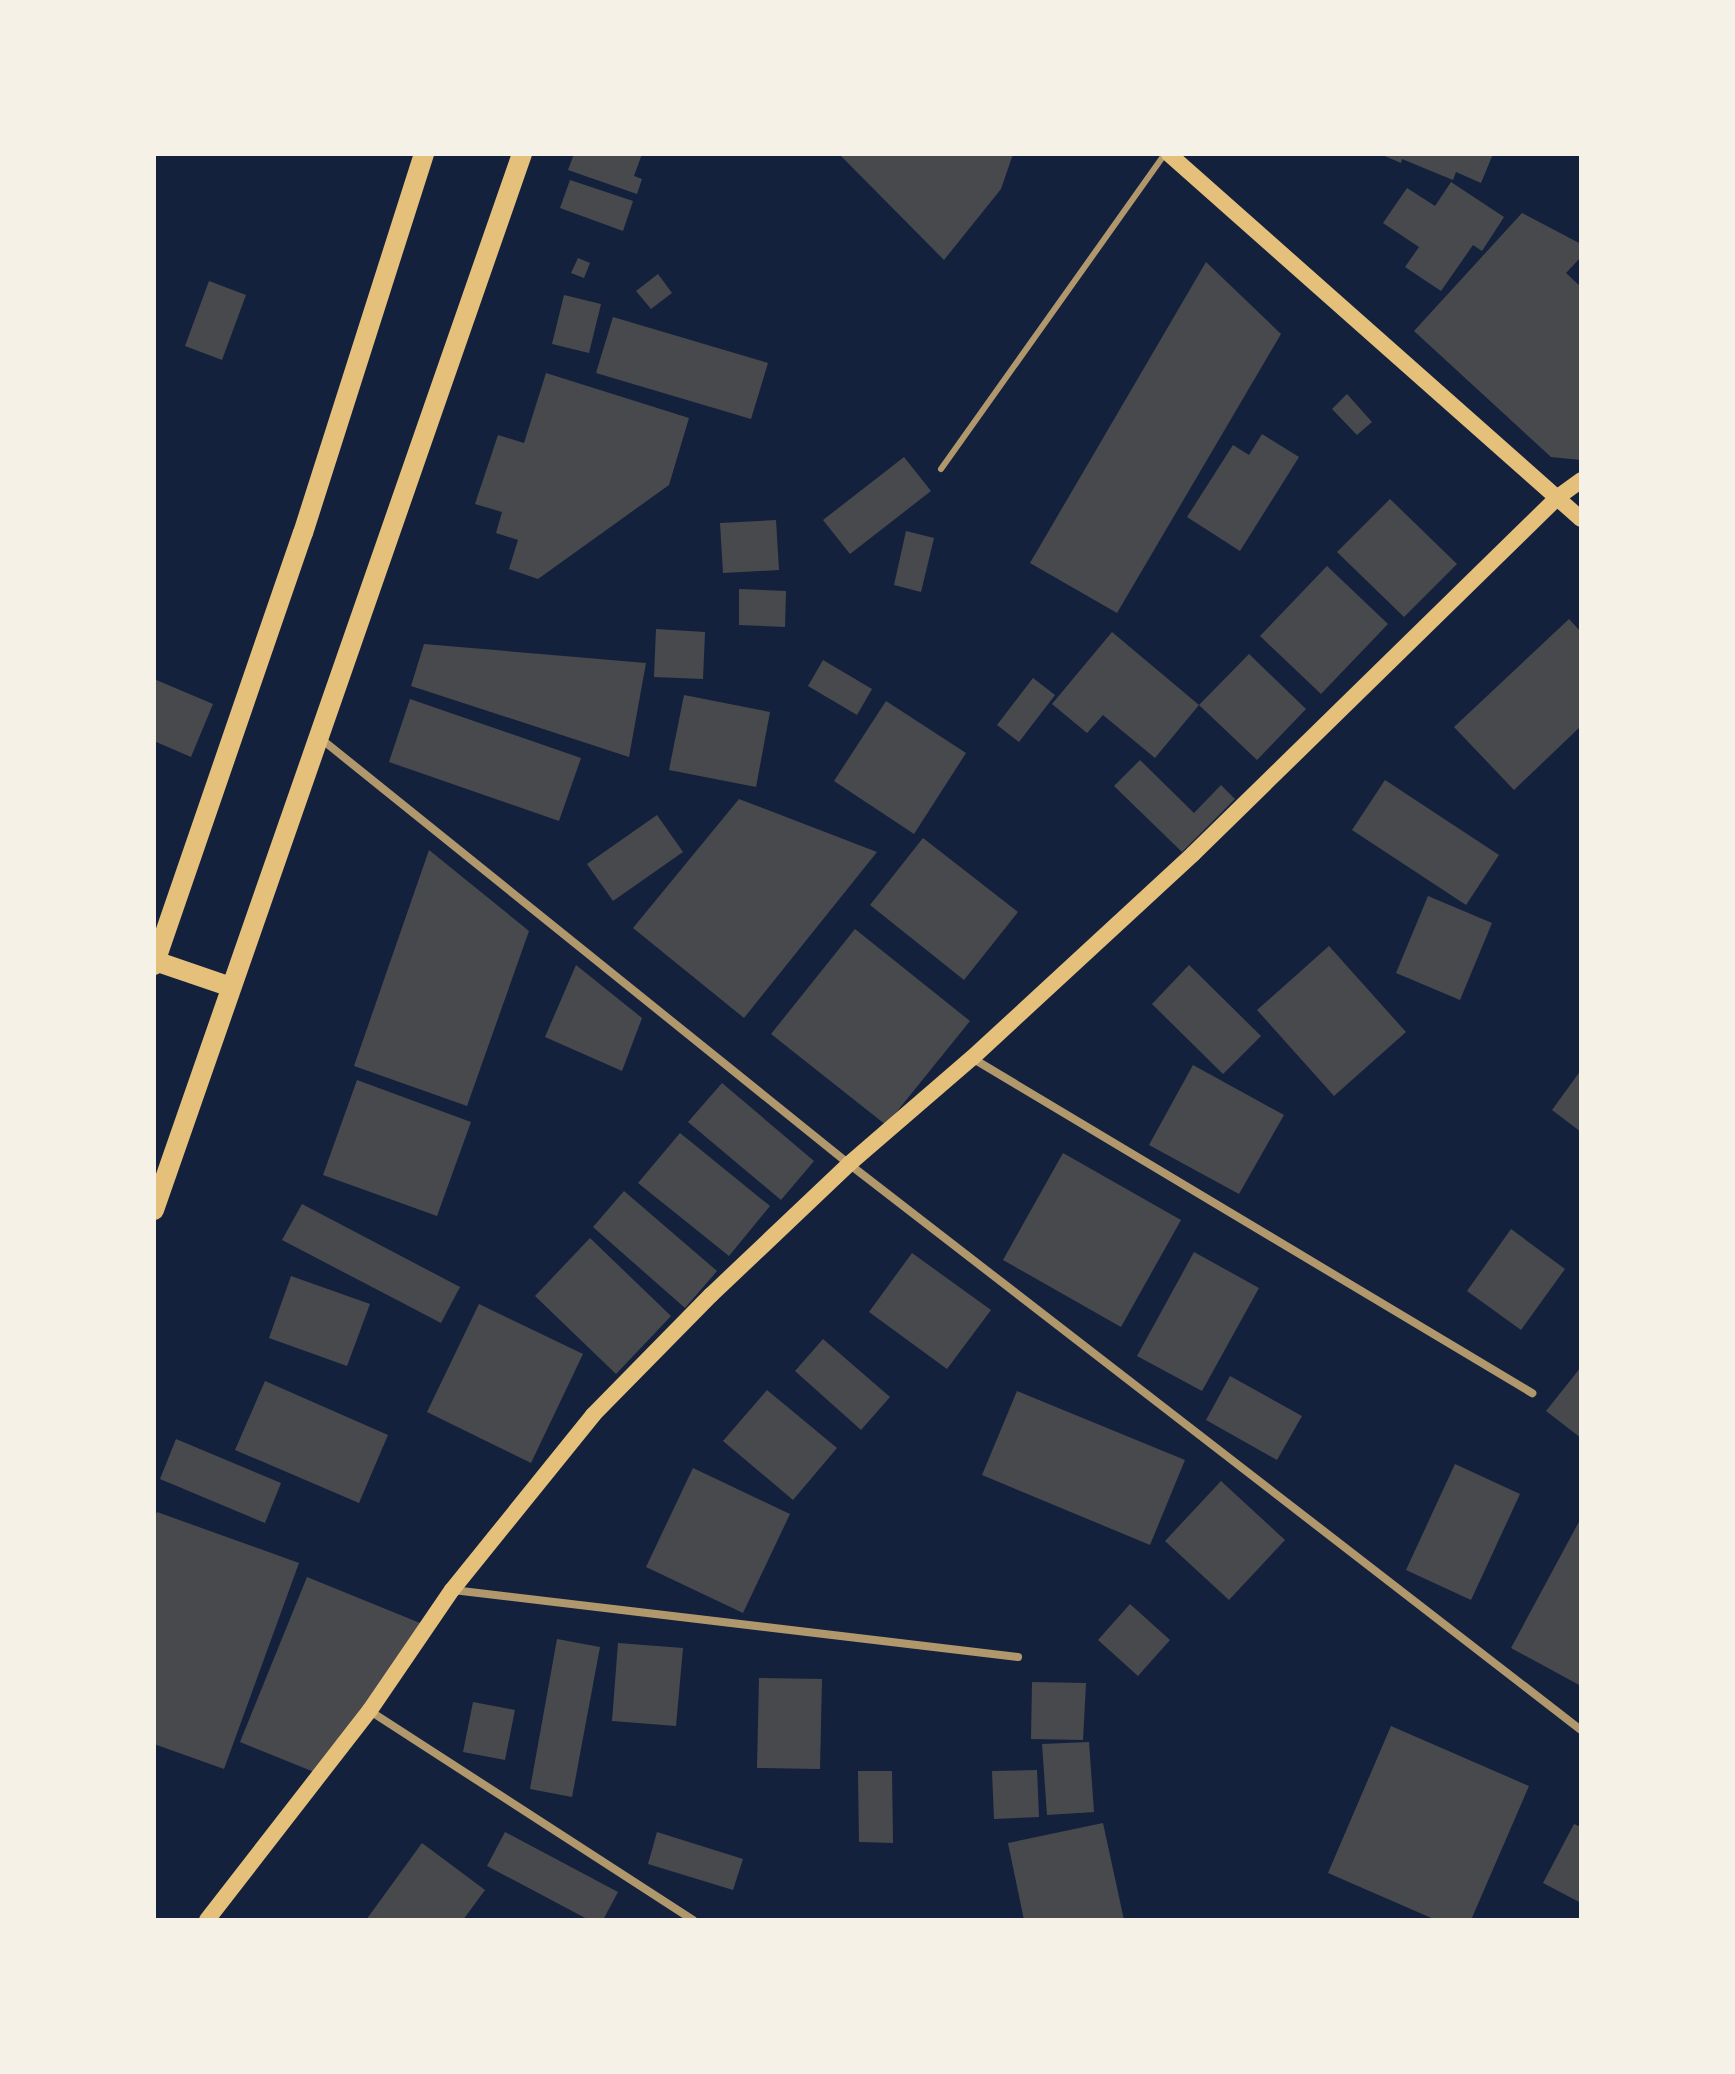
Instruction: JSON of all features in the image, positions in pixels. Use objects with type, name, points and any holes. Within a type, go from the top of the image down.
[{"type":"main road","points":[[231,987],[155,963],[303,533],[424,154]]},
{"type":"main road","points":[[154,1210],[522,154]]},
{"type":"main road","points":[[1167,154],[1581,519]]},
{"type":"main road","points":[[207,1920],[370,1710],[452,1590],[593,1415],[711,1295],[849,1164],[972,1058],[1193,854],[1558,497],[1581,480]]},
{"type":"street","points":[[320,738],[849,1164],[1581,1730]]},
{"type":"street","points":[[972,1058],[1532,1393]]},
{"type":"street","points":[[452,1590],[1018,1657]]},
{"type":"street","points":[[370,1710],[693,1920]]},
{"type":"lane","points":[[941,469],[1167,154]]},
{"type":"building","points":[[574,154],[642,154],[634,176],[642,179],[637,194],[568,170]]},
{"type":"building","points":[[839,154],[1013,154],[1001,189],[944,260]]},
{"type":"building","points":[[1380,154],[1493,154],[1481,183],[1456,172],[1453,180],[1402,159],[1401,163]]},
{"type":"building","points":[[570,180],[633,201],[623,231],[560,208]]},
{"type":"building","points":[[1451,182],[1504,217],[1482,251],[1473,245],[1441,291],[1405,267],[1419,247],[1383,223],[1407,188],[1435,206]]},
{"type":"building","points":[[1522,213],[1581,244],[1581,257],[1566,273],[1581,287],[1581,460],[1551,457],[1414,331]]},
{"type":"building","points":[[578,258],[590,263],[584,278],[571,273]]},
{"type":"building","points":[[1206,262],[1281,334],[1117,613],[1030,563]]},
{"type":"building","points":[[658,274],[672,293],[651,309],[636,291]]},
{"type":"building","points":[[209,281],[246,295],[222,360],[185,346]]},
{"type":"building","points":[[564,295],[601,304],[589,353],[552,344]]},
{"type":"building","points":[[613,317],[768,363],[751,419],[596,373]]},
{"type":"building","points":[[546,373],[689,418],[669,485],[538,579],[509,569],[518,540],[496,533],[502,512],[475,504],[498,435],[524,443]]},
{"type":"building","points":[[1347,394],[1372,422],[1357,435],[1332,409]]},
{"type":"building","points":[[1262,434],[1299,457],[1240,551],[1187,517],[1233,445],[1249,455]]},
{"type":"building","points":[[904,457],[931,491],[850,554],[823,520]]},
{"type":"building","points":[[1390,499],[1457,564],[1404,617],[1337,552]]},
{"type":"building","points":[[776,520],[779,570],[723,573],[720,523]]},
{"type":"building","points":[[906,531],[934,538],[921,592],[894,585]]},
{"type":"building","points":[[1327,566],[1388,624],[1321,694],[1260,636]]},
{"type":"building","points":[[739,589],[786,591],[785,627],[739,625]]},
{"type":"building","points":[[1569,619],[1581,632],[1581,726],[1514,790],[1454,727]]},
{"type":"building","points":[[656,629],[705,632],[703,679],[654,677]]},
{"type":"building","points":[[1112,632],[1199,705],[1155,758],[1103,715],[1087,733],[1052,704]]},
{"type":"building","points":[[424,644],[646,663],[629,757],[411,686]]},
{"type":"building","points":[[1249,654],[1306,709],[1257,760],[1199,705]]},
{"type":"building","points":[[823,660],[872,689],[857,715],[808,686]]},
{"type":"building","points":[[1033,678],[1055,695],[1019,742],[997,725]]},
{"type":"building","points":[[154,679],[213,704],[191,757],[154,741]]},
{"type":"building","points":[[684,695],[770,712],[756,787],[669,770]]},
{"type":"building","points":[[410,699],[581,758],[559,821],[389,762]]},
{"type":"building","points":[[886,701],[966,753],[914,834],[834,781]]},
{"type":"building","points":[[1140,760],[1194,813],[1221,785],[1235,799],[1182,852],[1114,786]]},
{"type":"building","points":[[1385,780],[1499,855],[1466,905],[1352,830]]},
{"type":"building","points":[[739,799],[877,852],[744,1018],[633,928]]},
{"type":"building","points":[[657,815],[683,852],[613,901],[587,864]]},
{"type":"building","points":[[923,838],[1018,912],[964,980],[870,905]]},
{"type":"building","points":[[429,850],[529,931],[467,1106],[354,1066]]},
{"type":"building","points":[[1428,896],[1492,923],[1460,1000],[1396,973]]},
{"type":"building","points":[[855,929],[970,1021],[886,1125],[771,1034]]},
{"type":"building","points":[[1329,946],[1406,1032],[1334,1096],[1257,1010]]},
{"type":"building","points":[[576,965],[642,1018],[622,1071],[545,1037]]},
{"type":"building","points":[[1189,965],[1261,1036],[1223,1074],[1152,1004]]},
{"type":"building","points":[[1193,1065],[1284,1115],[1239,1194],[1149,1145]]},
{"type":"building","points":[[1581,1070],[1581,1132],[1552,1110]]},
{"type":"building","points":[[357,1080],[471,1122],[437,1216],[323,1175]]},
{"type":"building","points":[[722,1083],[814,1161],[781,1200],[688,1122]]},
{"type":"building","points":[[680,1133],[770,1206],[729,1256],[638,1183]]},
{"type":"building","points":[[1063,1153],[1181,1220],[1121,1327],[1003,1260]]},
{"type":"building","points":[[624,1191],[717,1271],[685,1308],[593,1227]]},
{"type":"building","points":[[302,1204],[460,1287],[441,1323],[282,1240]]},
{"type":"building","points":[[1511,1229],[1565,1269],[1521,1330],[1467,1291]]},
{"type":"building","points":[[590,1238],[671,1316],[616,1374],[535,1296]]},
{"type":"building","points":[[1194,1252],[1259,1288],[1202,1391],[1137,1356]]},
{"type":"building","points":[[912,1253],[991,1310],[947,1369],[869,1312]]},
{"type":"building","points":[[291,1276],[370,1304],[347,1366],[269,1338]]},
{"type":"building","points":[[479,1304],[583,1354],[531,1463],[427,1412]]},
{"type":"building","points":[[823,1339],[890,1397],[861,1430],[795,1371]]},
{"type":"building","points":[[1581,1367],[1581,1438],[1546,1411]]},
{"type":"building","points":[[1230,1376],[1302,1416],[1277,1460],[1206,1420]]},
{"type":"building","points":[[265,1381],[388,1435],[359,1503],[235,1450]]},
{"type":"building","points":[[767,1390],[837,1448],[793,1500],[723,1441]]},
{"type":"building","points":[[1017,1391],[1185,1460],[1150,1545],[982,1475]]},
{"type":"building","points":[[176,1439],[281,1483],[265,1523],[160,1479]]},
{"type":"building","points":[[1455,1464],[1520,1494],[1471,1600],[1406,1570]]},
{"type":"building","points":[[693,1468],[790,1514],[743,1613],[646,1567]]},
{"type":"building","points":[[1221,1481],[1285,1540],[1229,1600],[1165,1541]]},
{"type":"building","points":[[157,1512],[299,1563],[224,1769],[154,1744],[154,1520]]},
{"type":"building","points":[[1581,1518],[1581,1686],[1511,1648]]},
{"type":"building","points":[[307,1577],[420,1623],[319,1774],[240,1742]]},
{"type":"building","points":[[1130,1604],[1170,1640],[1138,1676],[1098,1640]]},
{"type":"building","points":[[557,1639],[600,1647],[572,1797],[530,1789]]},
{"type":"building","points":[[618,1643],[683,1648],[676,1726],[612,1721]]},
{"type":"building","points":[[759,1678],[822,1679],[820,1769],[757,1768]]},
{"type":"building","points":[[1032,1682],[1086,1683],[1083,1740],[1031,1739]]},
{"type":"building","points":[[473,1702],[515,1710],[505,1760],[463,1752]]},
{"type":"building","points":[[1391,1726],[1529,1786],[1471,1920],[1436,1920],[1328,1873]]},
{"type":"building","points":[[1089,1742],[1094,1812],[1047,1815],[1042,1744]]},
{"type":"building","points":[[1037,1770],[1039,1817],[994,1819],[992,1771]]},
{"type":"building","points":[[858,1771],[892,1771],[893,1843],[859,1842]]},
{"type":"building","points":[[1103,1823],[1124,1920],[1024,1920],[1008,1843]]},
{"type":"building","points":[[1574,1824],[1581,1827],[1581,1903],[1543,1883]]},
{"type":"building","points":[[505,1832],[618,1892],[603,1920],[589,1920],[487,1866]]},
{"type":"building","points":[[657,1832],[743,1859],[733,1890],[648,1864]]},
{"type":"building","points":[[422,1843],[485,1890],[463,1920],[366,1920]]}]
